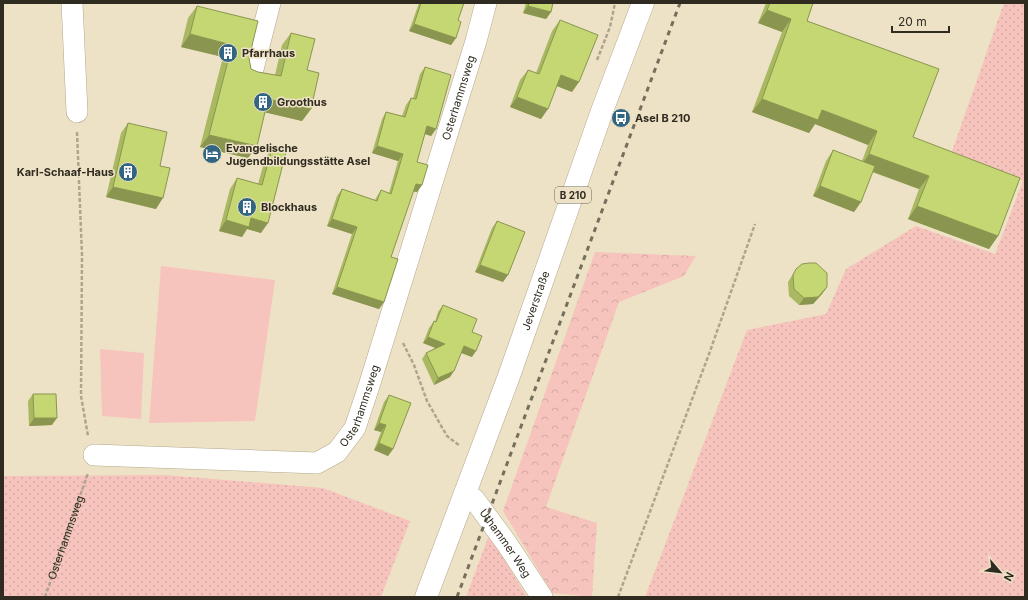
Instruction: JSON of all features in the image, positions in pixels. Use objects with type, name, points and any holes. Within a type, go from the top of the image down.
[{"type":"main road","name":"Jeverstraße","points":[[426,597],[509,376],[602,111],[643,3]]},
{"type":"street","points":[[72,3],[77,112]]},
{"type":"street","points":[[252,73],[270,3]]},
{"type":"street","name":"Osterhammsweg","points":[[94,455],[317,463],[337,452],[355,428],[476,41],[486,3]]},
{"type":"street","name":"Uthammer Weg","points":[[464,495],[474,500],[507,544],[542,597]]},
{"type":"path","points":[[77,112],[82,255],[81,396],[85,426],[94,455]]},
{"type":"path","points":[[618,597],[755,224]]},
{"type":"path","points":[[390,320],[414,365],[427,401],[447,436],[460,446]]},
{"type":"path","name":"Osterhammsweg","points":[[45,597],[94,455]]},
{"type":"green space","points":[[1004,3],[1025,3],[1025,597],[645,597],[747,330],[826,314],[846,269],[916,226],[995,254],[1023,181],[951,154]]},
{"type":"green space","points":[[595,252],[696,256],[684,276],[619,302],[546,507],[597,523],[592,597],[552,593],[503,511]]},
{"type":"green space","points":[[161,266],[275,280],[255,421],[149,423]]},
{"type":"green space","points":[[100,349],[144,353],[141,419],[102,416]]},
{"type":"green space","points":[[165,475],[323,488],[410,521],[381,597],[3,597],[3,476]]},
{"type":"green space","points":[[489,535],[527,597],[466,597]]},
{"type":"building","points":[[421,3],[464,3],[458,20],[461,22],[456,38],[414,24]]},
{"type":"building","points":[[529,3],[553,3],[551,12],[528,6]]},
{"type":"building","points":[[770,3],[813,3],[807,21],[939,69],[913,137],[1020,178],[998,236],[917,206],[929,176],[869,154],[877,131],[822,110],[818,120],[762,99],[791,19],[767,10]]},
{"type":"building","points":[[197,6],[258,21],[249,58],[251,69],[258,72],[281,76],[291,33],[315,39],[307,70],[319,73],[311,109],[268,99],[257,146],[209,135],[232,45],[190,34]]},
{"type":"building","points":[[560,20],[598,35],[579,82],[561,75],[548,109],[517,97],[528,70],[539,74]]},
{"type":"building","points":[[425,67],[451,75],[436,129],[427,126],[417,162],[428,165],[422,185],[416,184],[391,257],[398,259],[384,302],[337,287],[357,227],[332,219],[342,189],[377,201],[381,190],[391,194],[403,154],[377,146],[386,112],[405,117],[411,98],[416,99]]},
{"type":"building","name":"Karl-Schaaf-Haus","points":[[128,123],[167,132],[160,166],[170,168],[163,198],[113,187]]},
{"type":"building","name":"Blockhaus","points":[[272,148],[286,152],[268,223],[251,218],[249,227],[226,220],[237,178],[262,185]]},
{"type":"building","points":[[833,150],[875,166],[861,202],[820,186]]},
{"type":"building","points":[[497,221],[525,232],[508,275],[480,265]]},
{"type":"building","points":[[816,263],[827,273],[827,287],[818,297],[804,298],[794,289],[793,275],[796,269],[802,264]]},
{"type":"building","points":[[443,305],[477,319],[472,332],[482,336],[476,351],[464,346],[454,371],[438,378],[426,353],[445,344],[428,337],[434,321],[436,322]]},
{"type":"building","points":[[33,394],[56,394],[57,418],[34,418]]},
{"type":"building","points":[[389,395],[411,403],[393,449],[379,443],[386,425],[379,423]]},
{"type":"railway","points":[[457,597],[680,3]]},
{"type":"place","name":"Pfarrhaus","points":[[228,53]]},
{"type":"place","name":"Groothus","points":[[263,102]]},
{"type":"place","name":"Asel B 210","points":[[621,118]]},
{"type":"place","name":"Evangelische Jugendbildungsstätte Asel","points":[[212,154]]},
{"type":"place","name":"Karl-Schaaf-Haus","points":[[128,172]]},
{"type":"place","name":"Blockhaus","points":[[247,207]]}]
